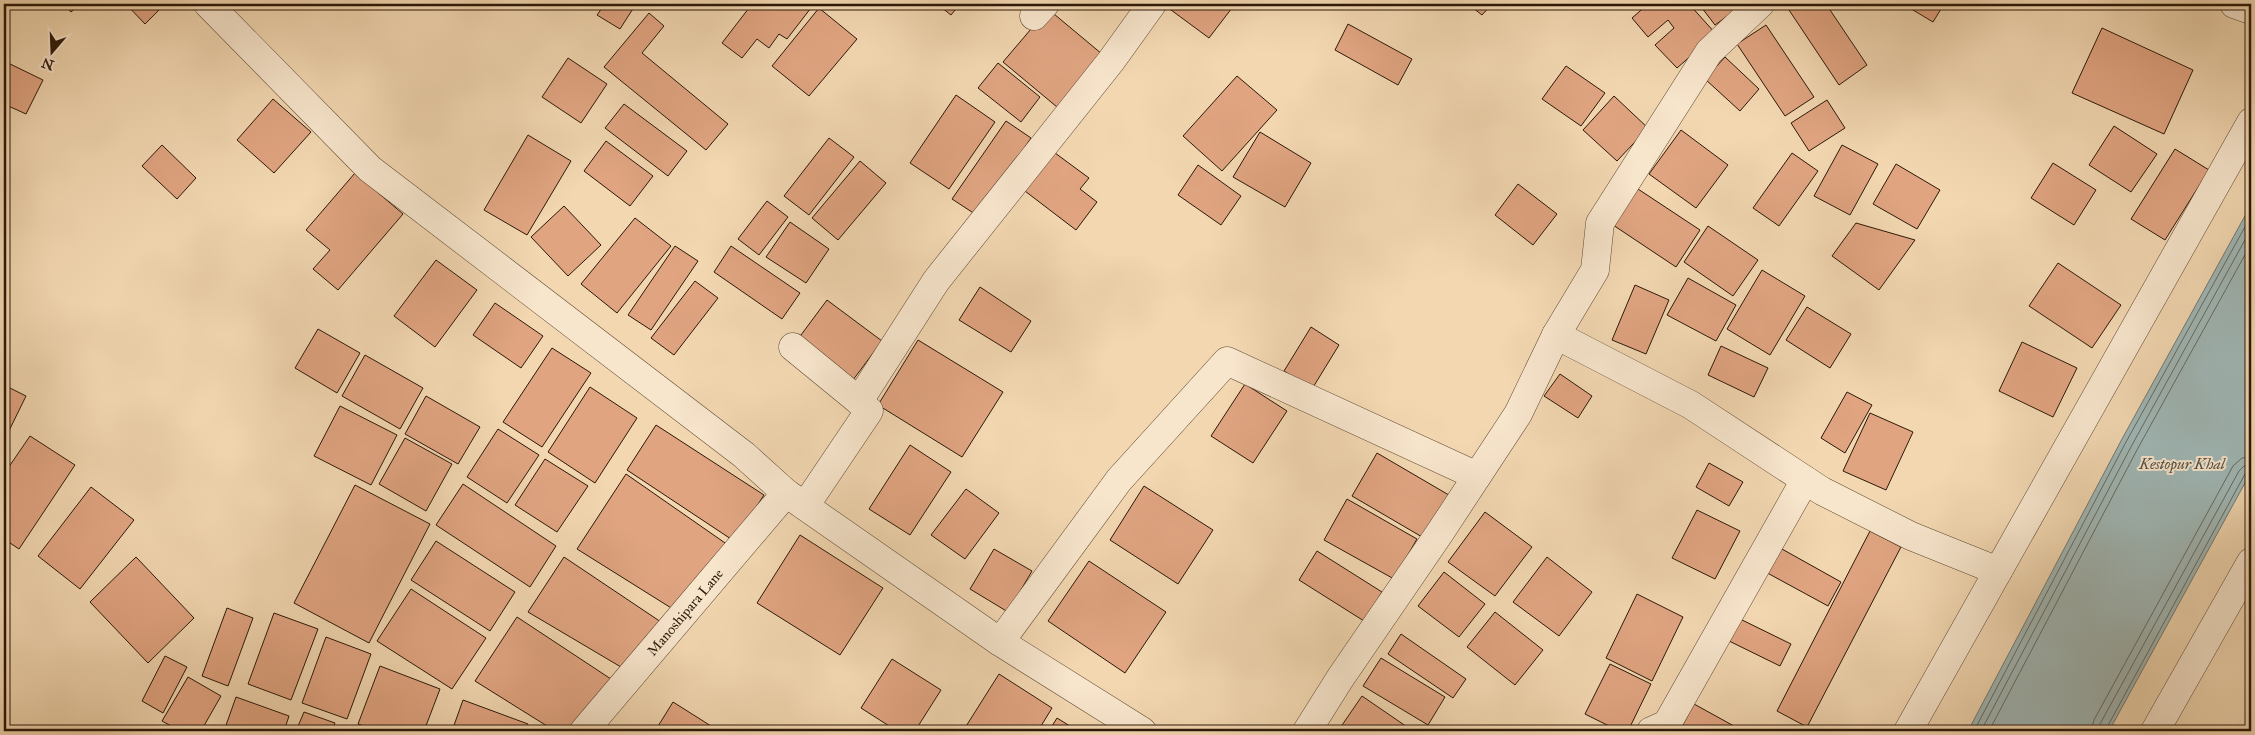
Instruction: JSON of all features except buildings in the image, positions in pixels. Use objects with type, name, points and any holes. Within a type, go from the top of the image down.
[{"type":"street","points":[[208,4],[370,169],[744,455],[796,500],[1000,642],[1142,731]]},
{"type":"street","points":[[793,347],[859,401],[936,281],[1111,61],[1152,4]]},
{"type":"street","points":[[1307,731],[1340,677],[1518,414],[1556,335],[1595,270],[1600,223],[1709,52],[1760,4]]},
{"type":"street","points":[[2234,4],[2251,10]]},
{"type":"street","points":[[1908,731],[2251,122]]},
{"type":"street","points":[[1556,335],[1691,405],[1822,491],[1912,536],[1998,571]]},
{"type":"street","points":[[1000,642],[1119,480],[1227,361],[1477,476]]},
{"type":"street","name":"Manoshipara Lane","points":[[584,731],[796,500],[870,411],[859,401]]},
{"type":"street","points":[[1652,731],[1667,724],[1805,480]]},
{"type":"street","points":[[2155,731],[2251,562]]},
{"type":"water","name":"Kestopur Khal","points":[[2251,205],[2251,472],[2109,731],[1968,731],[2122,439]]}]
